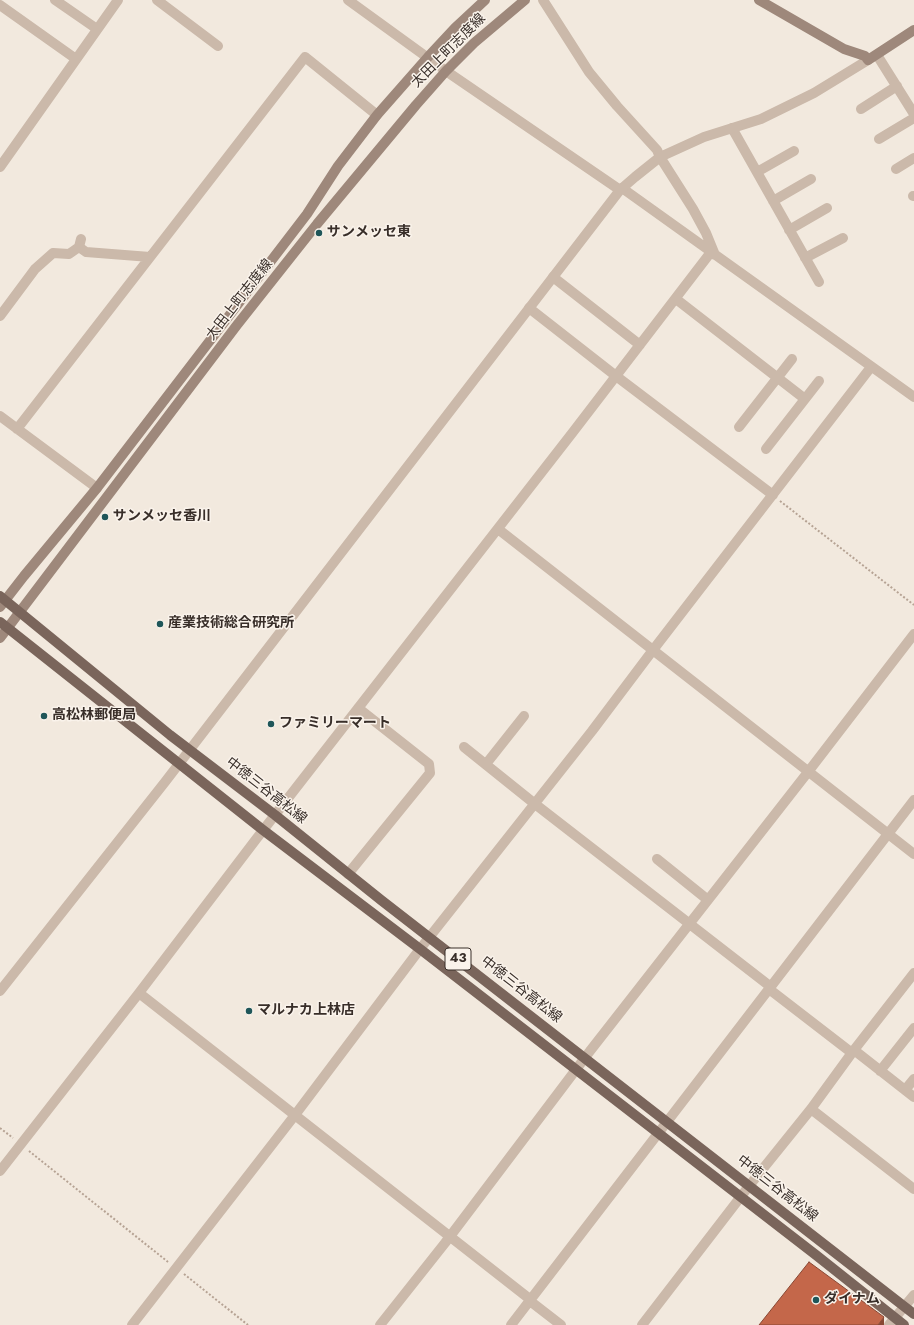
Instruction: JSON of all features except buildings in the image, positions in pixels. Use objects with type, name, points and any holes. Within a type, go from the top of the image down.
[{"type":"main road","name":"太田上町志度線","points":[[2,601],[97,488],[307,214],[338,166],[377,115],[455,28],[485,0]]},
{"type":"main road","name":"太田上町志度線","points":[[0,638],[4,625],[20,612],[237,325],[317,224],[446,71],[474,43],[525,0]]},
{"type":"main road","points":[[759,0],[844,49],[865,56],[868,60],[914,30]]},
{"type":"main road","name":"中徳三谷高松線","points":[[2,601],[20,612],[189,750],[275,815],[348,874],[914,1314]]},
{"type":"main road","name":"中徳三谷高松線","points":[[4,625],[263,830],[420,949],[816,1255],[892,1321],[904,1325]]},
{"type":"street","points":[[55,0],[97,29]]},
{"type":"street","points":[[1,162],[118,0]]},
{"type":"street","points":[[157,0],[218,46]]},
{"type":"street","points":[[348,0],[446,71],[621,189],[914,397]]},
{"type":"street","points":[[543,0],[588,72],[657,150],[706,233],[713,254]]},
{"type":"street","points":[[0,5],[76,59]]},
{"type":"street","points":[[877,55],[914,114]]},
{"type":"street","points":[[17,429],[306,57],[377,115]]},
{"type":"street","points":[[0,991],[179,764],[621,189],[660,157],[704,137],[761,119],[814,94],[868,60]]},
{"type":"street","points":[[861,109],[897,86]]},
{"type":"street","points":[[879,139],[914,118]]},
{"type":"street","points":[[732,128],[819,282]]},
{"type":"street","points":[[757,172],[794,151]]},
{"type":"street","points":[[896,169],[914,158]]},
{"type":"street","points":[[773,201],[811,179]]},
{"type":"street","points":[[789,230],[827,208]]},
{"type":"street","points":[[805,258],[843,238]]},
{"type":"street","points":[[0,316],[36,269],[53,253],[68,254],[80,243],[86,252],[150,257]]},
{"type":"street","points":[[0,1171],[140,993],[263,830],[640,345],[713,254]]},
{"type":"street","points":[[553,276],[640,345]]},
{"type":"street","points":[[676,299],[805,399]]},
{"type":"street","points":[[529,308],[773,495]]},
{"type":"street","points":[[739,427],[792,359]]},
{"type":"street","points":[[132,1325],[295,1115],[429,936],[535,804],[871,367]]},
{"type":"street","points":[[766,449],[819,381]]},
{"type":"street","points":[[0,416],[97,488]]},
{"type":"street","points":[[498,529],[914,854]]},
{"type":"street","points":[[380,1325],[450,1236],[584,1058],[914,634]]},
{"type":"street","points":[[348,874],[430,773],[429,764],[358,708]]},
{"type":"street","points":[[486,764],[524,716]]},
{"type":"street","points":[[464,747],[535,804],[690,923],[770,988],[914,1097]]},
{"type":"street","points":[[512,1325],[914,800]]},
{"type":"street","points":[[657,859],[708,900]]},
{"type":"street","points":[[642,1325],[740,1197],[811,1109],[853,1051],[914,973]]},
{"type":"street","points":[[140,993],[561,1325]]},
{"type":"street","points":[[880,1071],[914,1028]]},
{"type":"street","points":[[905,1090],[914,1079]]},
{"type":"street","points":[[811,1109],[913,1187]]},
{"type":"street","points":[[892,1321],[914,1295]]},
{"type":"path","points":[[773,495],[914,605]]},
{"type":"path","points":[[0,1128],[248,1325]]},
{"type":"place","name":"サンメッセ東","points":[[319,233]]},
{"type":"place","name":"サンメッセ香川","points":[[105,517]]},
{"type":"place","name":"産業技術総合研究所","points":[[160,624]]},
{"type":"place","name":"高松林郵便局","points":[[44,716]]},
{"type":"place","name":"ファミリーマート","points":[[271,724]]},
{"type":"place","name":"マルナカ上林店","points":[[249,1011]]},
{"type":"place","name":"ダイナム","points":[[816,1300]]}]
